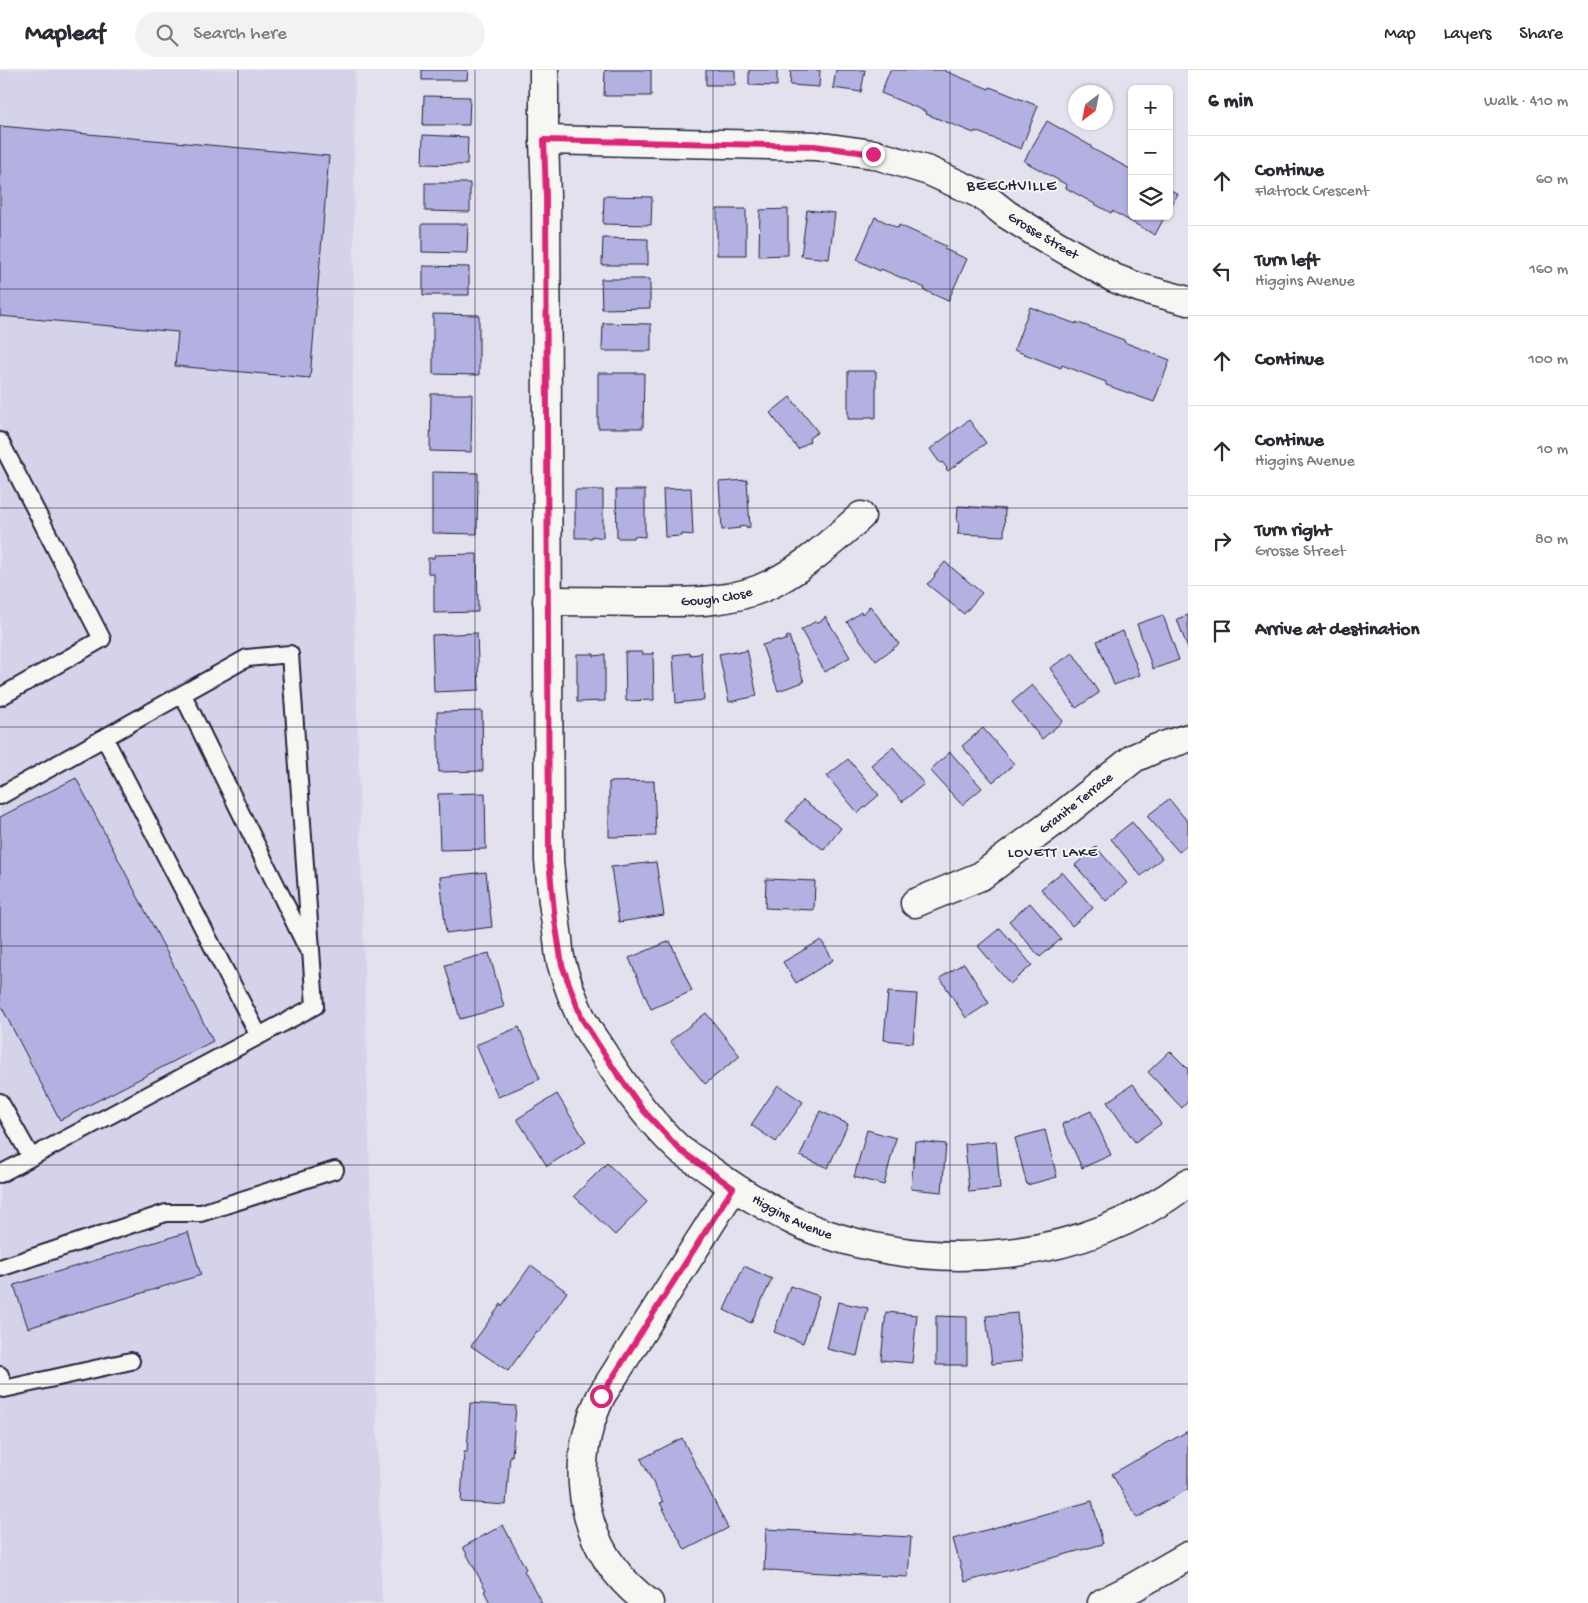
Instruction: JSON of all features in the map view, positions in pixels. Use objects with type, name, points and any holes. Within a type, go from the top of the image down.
[{"type":"street","points":[[544,70],[544,140]]},
{"type":"street","name":"Higgins Avenue","points":[[544,140],[546,196],[549,861],[562,965],[582,1019],[643,1110],[680,1150],[733,1188],[776,1211],[821,1232],[871,1247],[899,1252],[956,1256],[1014,1252],[1070,1241],[1124,1221],[1185,1193]]},
{"type":"street","name":"Grosse Street","points":[[544,140],[815,146],[873,154],[929,171],[982,195],[1006,214],[1114,278],[1140,288],[1188,301]]},
{"type":"street","name":"Gough Close","points":[[547,601],[702,601],[741,595],[772,584],[799,568],[861,516]]},
{"type":"street","name":"Granite Terrace","points":[[916,903],[981,876],[1134,758],[1188,738]]},
{"type":"street","points":[[649,1603],[628,1585],[616,1571],[596,1539],[585,1504],[582,1485],[583,1448],[593,1412],[601,1396],[733,1188]]},
{"type":"street","points":[[1102,1603],[1134,1588],[1188,1556]]},
{"type":"lane","points":[[0,441],[102,639],[0,697]]},
{"type":"lane","points":[[0,796],[247,658],[290,654],[315,1006],[0,1174]]},
{"type":"lane","points":[[182,695],[311,956]]},
{"type":"lane","points":[[105,739],[259,1036]]},
{"type":"lane","points":[[0,1102],[31,1157]]},
{"type":"lane","points":[[0,1268],[166,1212],[201,1213],[336,1170]]},
{"type":"lane","points":[[0,1375],[4,1389],[131,1361]]},
{"type":"shaded area","points":[[0,70],[355,70],[352,535],[382,1603],[0,1603]]},
{"type":"building","points":[[422,70],[468,70],[467,80],[422,80]]},
{"type":"building","points":[[605,70],[651,70],[651,96],[604,96]]},
{"type":"building","points":[[706,70],[735,70],[735,85],[706,85]]},
{"type":"building","points":[[749,70],[777,70],[777,86],[749,85]]},
{"type":"building","points":[[791,70],[820,70],[819,87],[790,85]]},
{"type":"building","points":[[836,70],[865,70],[861,92],[833,88]]},
{"type":"building","points":[[890,70],[945,70],[989,89],[990,87],[1038,106],[1021,149],[926,114],[927,112],[881,93]]},
{"type":"building","points":[[424,96],[470,97],[469,125],[423,125]]},
{"type":"building","points":[[1047,121],[1128,168],[1128,220],[1112,211],[1111,213],[1066,188],[1067,185],[1024,161]]},
{"type":"building","points":[[0,126],[329,156],[310,378],[175,366],[178,332],[0,316]]},
{"type":"building","points":[[423,135],[468,137],[467,165],[422,164]]},
{"type":"building","points":[[425,183],[470,183],[470,212],[425,211]]},
{"type":"building","points":[[1173,191],[1178,194],[1173,202]]},
{"type":"building","points":[[604,196],[652,197],[651,225],[603,224]]},
{"type":"building","points":[[717,209],[746,209],[746,255],[717,255]]},
{"type":"building","points":[[788,209],[788,255],[759,256],[760,210]]},
{"type":"building","points":[[807,210],[835,213],[829,259],[801,256]]},
{"type":"building","points":[[875,217],[898,228],[899,225],[946,246],[944,249],[967,259],[948,301],[924,290],[925,288],[857,260]]},
{"type":"building","points":[[1128,220],[1163,220],[1155,235]]},
{"type":"building","points":[[422,224],[468,224],[467,253],[422,252]]},
{"type":"building","points":[[603,238],[648,239],[648,265],[602,265]]},
{"type":"building","points":[[423,266],[469,267],[469,295],[423,295]]},
{"type":"building","points":[[601,279],[650,279],[650,308],[602,309]]},
{"type":"building","points":[[1030,307],[1124,340],[1124,342],[1170,360],[1154,402],[1106,385],[1106,382],[1062,365],[1061,368],[1014,350]]},
{"type":"building","points":[[433,314],[479,315],[479,375],[433,374]]},
{"type":"building","points":[[603,323],[651,324],[651,351],[602,351]]},
{"type":"building","points":[[848,371],[876,371],[876,418],[848,419]]},
{"type":"building","points":[[598,373],[644,373],[643,428],[598,428]]},
{"type":"building","points":[[431,394],[472,394],[471,452],[430,451]]},
{"type":"building","points":[[790,397],[818,432],[809,438],[810,441],[798,449],[770,413]]},
{"type":"building","points":[[969,420],[986,443],[948,471],[930,449]]},
{"type":"building","points":[[432,472],[478,473],[477,534],[432,533]]},
{"type":"building","points":[[747,480],[750,527],[722,530],[719,482]]},
{"type":"building","points":[[691,488],[693,535],[682,534],[682,536],[665,537],[663,489]]},
{"type":"building","points":[[575,490],[603,490],[603,538],[592,536],[592,538],[575,538]]},
{"type":"building","points":[[616,490],[645,490],[645,537],[617,538]]},
{"type":"building","points":[[958,506],[1005,509],[1004,536],[957,534],[959,522],[957,522]]},
{"type":"building","points":[[477,554],[478,612],[434,613],[434,574],[428,573],[428,558],[434,558],[434,555]]},
{"type":"building","points":[[945,562],[982,593],[964,614],[927,584]]},
{"type":"building","points":[[870,606],[899,644],[876,661],[847,622],[861,612],[862,614]]},
{"type":"building","points":[[1163,615],[1179,660],[1153,669],[1137,624]]},
{"type":"building","points":[[1188,615],[1188,649],[1177,619]]},
{"type":"building","points":[[825,616],[850,657],[825,672],[801,630],[816,621],[817,623],[825,618]]},
{"type":"building","points":[[1123,631],[1140,675],[1114,685],[1097,641]]},
{"type":"building","points":[[477,633],[479,690],[434,692],[432,635]]},
{"type":"building","points":[[789,636],[804,682],[778,691],[762,645],[778,640],[779,642],[787,639],[786,637]]},
{"type":"building","points":[[747,649],[757,696],[729,702],[719,654],[736,651],[736,653]]},
{"type":"building","points":[[625,652],[651,654],[653,652],[654,700],[626,701]]},
{"type":"building","points":[[701,652],[704,700],[676,703],[673,655],[690,653],[690,655]]},
{"type":"building","points":[[1073,653],[1099,693],[1076,708],[1050,668]]},
{"type":"building","points":[[577,654],[594,654],[594,656],[605,654],[605,701],[577,702]]},
{"type":"building","points":[[1032,685],[1063,721],[1042,739],[1012,702]]},
{"type":"building","points":[[482,711],[483,771],[439,772],[437,712]]},
{"type":"building","points":[[983,728],[1014,764],[993,782],[962,746]]},
{"type":"building","points":[[893,747],[924,784],[902,802],[871,765]]},
{"type":"building","points":[[950,752],[982,788],[962,805],[930,770]]},
{"type":"building","points":[[848,759],[879,795],[858,813],[827,776]]},
{"type":"building","points":[[76,778],[213,1041],[60,1120],[0,1004],[0,817]]},
{"type":"building","points":[[654,781],[656,836],[609,837],[609,782]]},
{"type":"building","points":[[485,793],[486,849],[440,850],[438,794]]},
{"type":"building","points":[[1169,799],[1188,822],[1188,845],[1179,852],[1147,816]]},
{"type":"building","points":[[803,800],[841,828],[824,850],[786,821]]},
{"type":"building","points":[[1132,822],[1162,858],[1141,876],[1111,839]]},
{"type":"building","points":[[1096,847],[1127,883],[1106,901],[1075,865]]},
{"type":"building","points":[[656,862],[664,915],[619,922],[611,867]]},
{"type":"building","points":[[486,872],[492,927],[446,933],[440,877]]},
{"type":"building","points":[[1062,872],[1093,908],[1072,926],[1041,889]]},
{"type":"building","points":[[766,879],[815,881],[814,910],[765,908]]},
{"type":"building","points":[[1030,903],[1061,939],[1040,957],[1009,921]]},
{"type":"building","points":[[1000,928],[1032,965],[1010,984],[978,946]]},
{"type":"building","points":[[821,940],[833,960],[796,983],[783,962]]},
{"type":"building","points":[[670,941],[692,991],[651,1009],[629,958]]},
{"type":"building","points":[[489,953],[504,1007],[460,1019],[445,965]]},
{"type":"building","points":[[964,963],[989,1003],[966,1018],[940,978]]},
{"type":"building","points":[[888,992],[917,994],[913,1043],[884,1040]]},
{"type":"building","points":[[706,1013],[740,1056],[705,1084],[670,1041]]},
{"type":"building","points":[[519,1027],[540,1079],[498,1097],[476,1045]]},
{"type":"building","points":[[1170,1051],[1188,1069],[1188,1101],[1182,1108],[1148,1072]]},
{"type":"building","points":[[1133,1084],[1161,1124],[1135,1142],[1107,1102]]},
{"type":"building","points":[[778,1085],[803,1102],[776,1142],[751,1125]]},
{"type":"building","points":[[557,1094],[586,1142],[547,1166],[517,1119]]},
{"type":"building","points":[[820,1111],[848,1124],[828,1168],[800,1156]]},
{"type":"building","points":[[1091,1111],[1111,1155],[1082,1168],[1062,1124]]},
{"type":"building","points":[[867,1130],[896,1138],[884,1185],[854,1177]]},
{"type":"building","points":[[1045,1130],[1057,1177],[1027,1185],[1015,1138]]},
{"type":"building","points":[[915,1141],[946,1144],[942,1192],[911,1189]]},
{"type":"building","points":[[996,1141],[1000,1189],[969,1192],[965,1144]]},
{"type":"building","points":[[607,1163],[647,1202],[615,1235],[574,1196]]},
{"type":"building","points":[[188,1232],[201,1275],[28,1328],[14,1285]]},
{"type":"building","points":[[531,1265],[567,1292],[539,1332],[537,1331],[508,1371],[471,1346]]},
{"type":"building","points":[[744,1266],[772,1279],[751,1323],[724,1310]]},
{"type":"building","points":[[790,1286],[819,1296],[803,1343],[774,1332]]},
{"type":"building","points":[[838,1302],[868,1308],[857,1356],[827,1349]]},
{"type":"building","points":[[886,1312],[917,1315],[912,1363],[881,1360]]},
{"type":"building","points":[[1017,1313],[1022,1361],[992,1364],[986,1316]]},
{"type":"building","points":[[936,1316],[967,1317],[967,1365],[936,1365]]},
{"type":"building","points":[[470,1403],[516,1406],[506,1505],[461,1502],[464,1452],[467,1452]]},
{"type":"building","points":[[1188,1431],[1188,1489],[1137,1518],[1112,1474]]},
{"type":"building","points":[[682,1438],[728,1528],[685,1550],[660,1503],[663,1502],[641,1459]]},
{"type":"building","points":[[1092,1501],[1103,1544],[965,1582],[953,1539]]},
{"type":"building","points":[[503,1525],[526,1569],[524,1571],[542,1603],[490,1603],[484,1591],[486,1590],[463,1547]]},
{"type":"building","points":[[766,1529],[911,1537],[908,1577],[764,1570]]},
{"type":"district","name":"BEECHVILLE","points":[[1012,187]]},
{"type":"district","name":"LOVETT LAKE","points":[[1053,853]]},
{"type":"route","points":[[601,1396],[733,1188],[680,1150],[643,1110],[582,1019],[562,965],[549,861],[546,196],[544,140],[815,146],[873,154]]}]
